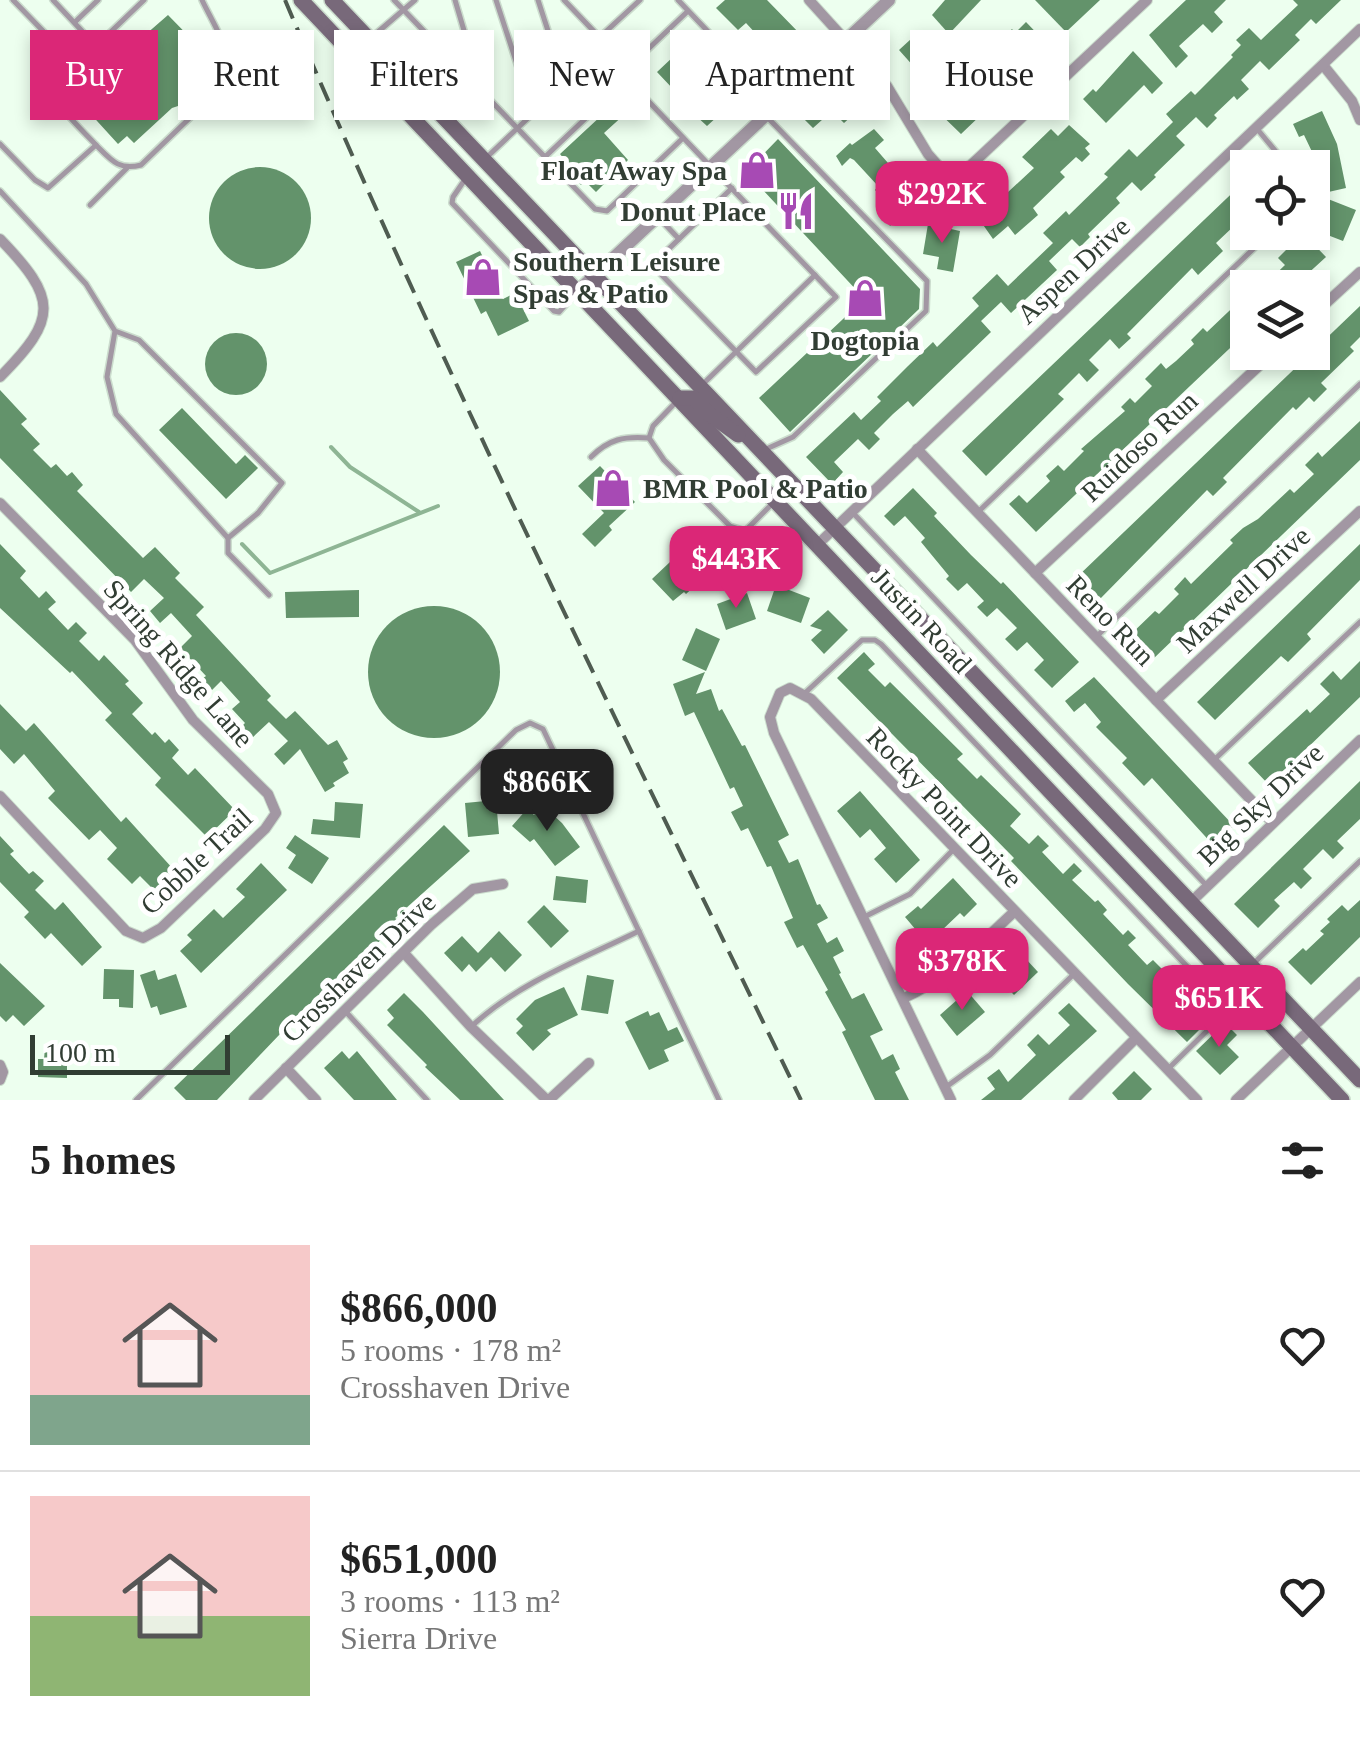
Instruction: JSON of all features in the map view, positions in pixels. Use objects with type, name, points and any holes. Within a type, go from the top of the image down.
[{"type":"main road","name":"Justin Road","points":[[301,0],[1342,1100]]},
{"type":"main road","name":"Justin Road","points":[[332,0],[361,30]]},
{"type":"main road","name":"Justin Road","points":[[447,120],[1360,1080]]},
{"type":"main road","points":[[680,398],[694,398],[709,414],[762,451]]},
{"type":"street","points":[[809,0],[835,30]]},
{"type":"street","points":[[856,30],[888,0]]},
{"type":"street","points":[[890,89],[928,154],[942,170],[952,174],[971,166],[1148,0]]},
{"type":"street","name":"Aspen Drive","points":[[817,545],[1360,28]]},
{"type":"street","points":[[1323,65],[1352,101],[1360,120]]},
{"type":"street","points":[[578,291],[761,120]]},
{"type":"street","points":[[0,238],[23,262],[43,292],[46,306],[42,323],[0,377]]},
{"type":"street","points":[[1330,300],[1360,272]]},
{"type":"street","name":"Ruidoso Run","points":[[1035,573],[1255,370]]},
{"type":"street","name":"Reno Run","points":[[917,449],[1272,822]]},
{"type":"street","name":"Spring Ridge Lane","points":[[0,503],[135,640],[194,720],[268,794],[276,813]]},
{"type":"street","name":"Maxwell Drive","points":[[1156,700],[1360,511]]},
{"type":"street","points":[[803,694],[790,688],[780,692],[770,717],[774,733],[951,1100]]},
{"type":"street","name":"Rocky Point Drive","points":[[803,694],[1195,1099]]},
{"type":"street","name":"Big Sky Drive","points":[[1192,900],[1360,740]]},
{"type":"street","name":"Cobble Trail","points":[[0,796],[126,931],[143,938],[162,928],[265,829],[276,813]]},
{"type":"street","name":"Crosshaven Drive","points":[[254,1100],[473,889],[503,884]]},
{"type":"street","points":[[904,998],[945,975],[1014,912]]},
{"type":"street","points":[[404,952],[472,1027],[548,1100],[589,1063]]},
{"type":"street","points":[[1236,1100],[1360,982]]},
{"type":"street","points":[[1074,1100],[1136,1038]]},
{"type":"street","points":[[286,1068],[316,1100]]},
{"type":"lane","points":[[13,0],[42,30]]},
{"type":"lane","points":[[53,0],[81,30]]},
{"type":"lane","points":[[74,23],[98,0]]},
{"type":"lane","points":[[113,30],[144,0]]},
{"type":"lane","points":[[90,205],[127,168],[141,164],[228,82],[229,59],[202,0]]},
{"type":"lane","points":[[394,0],[422,30]]},
{"type":"lane","points":[[380,30],[415,0]]},
{"type":"lane","points":[[454,0],[463,30]]},
{"type":"lane","points":[[496,0],[514,55]]},
{"type":"lane","points":[[538,0],[548,30]]},
{"type":"lane","points":[[564,0],[592,30]]},
{"type":"lane","points":[[608,30],[640,0]]},
{"type":"lane","points":[[678,0],[706,30]]},
{"type":"lane","points":[[650,47],[688,11]]},
{"type":"lane","points":[[494,103],[595,209],[606,211],[683,138]]},
{"type":"lane","points":[[650,103],[732,188],[815,276],[836,297],[756,372],[652,266],[732,188]]},
{"type":"lane","points":[[72,120],[114,164],[127,168]]},
{"type":"lane","points":[[485,160],[526,120]]},
{"type":"lane","points":[[545,157],[583,120]]},
{"type":"lane","points":[[762,451],[792,437],[809,422],[926,312],[928,296],[928,281],[769,120]]},
{"type":"lane","points":[[1256,128],[1275,150]]},
{"type":"lane","points":[[0,144],[48,188],[96,145]]},
{"type":"lane","points":[[468,176],[452,197],[452,203],[554,312],[560,312],[578,291]]},
{"type":"lane","points":[[0,192],[86,284],[116,331],[139,340],[282,483],[258,513],[228,538]]},
{"type":"lane","points":[[658,216],[680,238]]},
{"type":"lane","points":[[977,513],[1252,250]]},
{"type":"lane","points":[[700,386],[815,276]]},
{"type":"lane","points":[[116,331],[107,377],[116,414],[228,538],[228,553],[269,596]]},
{"type":"lane","points":[[1096,637],[1360,384]]},
{"type":"lane","points":[[649,438],[653,426],[680,398]]},
{"type":"lane","points":[[591,456],[604,444],[626,436],[649,438]]},
{"type":"lane","points":[[649,438],[664,460],[730,526],[745,531],[775,500]]},
{"type":"lane","points":[[851,511],[1207,886]]},
{"type":"lane","points":[[1214,760],[1360,622]]},
{"type":"lane","points":[[803,694],[862,640],[881,644],[1218,999],[1222,1010],[1219,1019],[1167,1070]]},
{"type":"lane","points":[[136,1100],[516,730],[530,723],[542,728],[719,1100]]},
{"type":"lane","points":[[864,917],[910,894],[955,848]]},
{"type":"lane","points":[[1252,965],[1360,861]]},
{"type":"lane","points":[[472,1027],[523,988],[640,931]]},
{"type":"lane","points":[[945,1088],[990,1055],[1075,973]]},
{"type":"lane","points":[[344,1010],[427,1100]]},
{"type":"building","points":[[725,0],[767,0],[796,30],[752,30],[746,23],[738,30],[716,8]]},
{"type":"building","points":[[945,0],[981,0],[953,30],[945,30],[932,15]]},
{"type":"building","points":[[1035,0],[1100,0],[1068,30]]},
{"type":"building","points":[[1186,0],[1226,0],[1214,12],[1223,22],[1212,33],[1203,24],[1179,46],[1188,56],[1176,68],[1149,35]]},
{"type":"building","points":[[1293,0],[1341,0],[1316,24],[1311,19],[1295,35],[1300,40],[1269,70],[1260,61],[1241,80],[1249,89],[1237,100],[1234,96],[1214,115],[1217,118],[1207,128],[1196,117],[1176,136],[1185,145],[1156,177],[1141,191],[1132,182],[1116,198],[1120,203],[1080,247],[1072,239],[1049,261],[1057,270],[1011,313],[1001,302],[981,321],[991,332],[913,407],[908,401],[893,414],[874,433],[880,439],[869,450],[858,439],[834,462],[843,472],[832,484],[806,457],[854,412],[861,420],[881,401],[877,397],[908,366],[933,342],[937,347],[979,306],[972,298],[997,274],[1008,286],[1053,243],[1043,233],[1066,211],[1069,215],[1108,177],[1104,174],[1129,149],[1137,157],[1173,122],[1166,114],[1191,91],[1195,95],[1233,57],[1241,45],[1236,40],[1249,28],[1261,40],[1298,5]]},
{"type":"building","points":[[168,15],[183,30],[178,30],[178,106],[134,143],[127,136],[118,144],[96,120],[158,120],[158,30],[151,30]]},
{"type":"building","points":[[1026,22],[1034,30],[1018,30]]},
{"type":"building","points":[[910,40],[910,62],[899,50]]},
{"type":"building","points":[[1133,51],[1163,83],[1152,94],[1144,85],[1106,123],[1083,99],[1093,89],[1096,92]]},
{"type":"building","points":[[670,60],[670,86],[657,72]]},
{"type":"building","points":[[1322,111],[1337,144],[1346,188],[1330,192],[1330,150],[1311,150],[1293,124]]},
{"type":"building","points":[[597,120],[618,120],[604,133],[628,160],[596,192],[585,181],[581,185],[564,167],[568,164],[560,154]]},
{"type":"building","points":[[805,120],[822,120],[813,128]]},
{"type":"building","points":[[947,120],[976,120],[961,134]]},
{"type":"building","points":[[1069,125],[1090,144],[1085,148],[1090,154],[1082,162],[1076,157],[1060,172],[1065,177],[1033,208],[1038,215],[1015,235],[1008,226],[993,239],[979,219],[1034,168],[1022,157],[1051,129],[1058,136]]},
{"type":"building","points":[[874,129],[884,140],[875,148],[888,163],[883,168],[916,201],[890,226],[878,209],[886,202],[875,190],[878,186],[854,160],[850,158],[842,166],[836,156]]},
{"type":"building","points":[[778,139],[920,289],[919,309],[790,432],[759,398],[860,303],[856,299],[861,295],[746,172]]},
{"type":"building","points":[[260,167],[279,171],[296,182],[307,199],[311,218],[307,237],[296,254],[279,265],[260,269],[241,265],[224,254],[213,237],[209,218],[213,199],[224,182],[241,171]]},
{"type":"building","points":[[1230,195],[1230,230],[1216,243],[1223,251],[1198,275],[1192,268],[1127,334],[1131,338],[1119,349],[1110,339],[1089,360],[1099,370],[1087,382],[1079,373],[1058,394],[1064,399],[986,476],[962,451]]},
{"type":"building","points":[[1330,200],[1356,210],[1343,241],[1330,236]]},
{"type":"building","points":[[928,224],[960,231],[953,272],[937,269],[939,257],[923,254]]},
{"type":"building","points":[[1286,250],[1319,250],[1326,257],[1312,270],[1280,270],[1285,265],[1278,258]]},
{"type":"building","points":[[480,251],[503,299],[515,293],[529,321],[498,336],[486,311],[481,314],[456,262]]},
{"type":"building","points":[[1360,306],[1360,337],[1350,347],[1354,351],[1321,383],[1327,389],[1314,402],[1309,397],[1296,410],[1293,407],[1223,478],[1227,482],[1213,496],[1207,490],[1099,600],[1077,577],[1293,370],[1330,370],[1330,335]]},
{"type":"building","points":[[1230,310],[1230,348],[1036,532],[1009,504],[1019,495],[1027,503],[1050,481],[1046,476],[1058,465],[1064,471],[1084,451],[1081,449],[1125,411],[1121,407],[1130,398],[1135,403],[1152,386],[1145,379],[1161,363],[1166,369],[1194,344],[1191,340],[1203,328],[1207,332]]},
{"type":"building","points":[[236,333],[258,342],[267,364],[258,386],[236,395],[214,386],[205,364],[214,342]]},
{"type":"building","points":[[0,390],[27,419],[21,424],[40,444],[33,450],[51,468],[56,464],[67,476],[72,472],[83,485],[77,491],[143,558],[155,547],[180,573],[175,578],[204,607],[196,615],[271,696],[267,700],[286,719],[295,711],[328,745],[337,740],[348,759],[343,762],[349,773],[333,783],[335,786],[325,792],[300,749],[284,765],[274,754],[288,741],[269,722],[252,738],[232,709],[240,702],[221,681],[212,690],[202,679],[206,676],[180,648],[192,636],[171,613],[160,623],[150,611],[164,598],[144,579],[131,592],[0,458]]},
{"type":"building","points":[[182,408],[236,464],[245,455],[258,468],[226,499],[159,430]]},
{"type":"building","points":[[1360,421],[1360,460],[1152,660],[1128,637],[1179,594],[1174,589],[1185,577],[1191,584],[1243,528],[1290,489],[1294,493],[1314,474],[1305,465],[1318,452],[1322,457]]},
{"type":"building","points":[[600,466],[635,502],[609,526],[612,530],[595,547],[582,534],[604,513],[578,486]]},
{"type":"building","points":[[913,488],[971,555],[1003,582],[1079,662],[1052,688],[1034,670],[1044,660],[1027,642],[1017,651],[1005,639],[1017,628],[997,608],[987,617],[977,607],[984,601],[967,583],[958,591],[946,579],[949,576],[921,542],[925,538],[905,516],[894,526],[884,516]]},
{"type":"building","points":[[722,526],[733,534],[722,544],[728,550],[722,556],[724,559],[673,601],[652,579],[706,528],[713,535]]},
{"type":"building","points":[[0,544],[26,571],[20,578],[39,598],[46,591],[56,602],[48,609],[68,630],[76,622],[87,633],[79,641],[99,661],[104,655],[129,681],[125,684],[143,703],[132,714],[152,735],[155,732],[165,743],[169,739],[179,750],[172,758],[188,775],[195,768],[235,810],[207,837],[155,785],[161,778],[105,720],[112,713],[72,671],[0,608]]},
{"type":"building","points":[[1360,544],[1360,580],[1307,634],[1311,639],[1288,662],[1281,656],[1215,720],[1197,702]]},
{"type":"building","points":[[776,585],[810,598],[801,623],[767,611]]},
{"type":"building","points":[[359,590],[359,617],[286,618],[285,592]]},
{"type":"building","points":[[747,593],[756,619],[726,630],[717,604]]},
{"type":"building","points":[[434,606],[459,611],[480,626],[495,647],[500,672],[495,697],[480,718],[459,733],[434,738],[409,733],[388,718],[373,697],[368,672],[373,647],[388,626],[409,611]]},
{"type":"building","points":[[828,610],[848,630],[824,654],[811,640],[822,630],[810,626]]},
{"type":"building","points":[[696,628],[720,639],[706,671],[682,660]]},
{"type":"building","points":[[864,652],[875,664],[868,670],[885,687],[890,682],[963,754],[957,759],[977,779],[981,775],[1021,814],[1010,826],[1029,844],[1038,835],[1049,846],[1042,852],[1063,874],[1074,863],[1082,871],[1072,880],[1095,902],[1098,900],[1107,910],[1103,914],[1123,935],[1128,930],[1136,938],[1128,945],[1147,965],[1153,960],[1164,971],[1155,980],[1174,1000],[1187,987],[1199,999],[1189,1009],[1204,1025],[1187,1042],[837,678]]},
{"type":"building","points":[[1360,661],[1360,697],[1269,785],[1248,763],[1307,709],[1310,713],[1330,694],[1320,684],[1333,671],[1341,680]]},
{"type":"building","points":[[705,672],[696,694],[711,689],[719,711],[722,709],[742,746],[745,745],[789,835],[778,841],[789,863],[798,859],[817,905],[828,918],[817,924],[827,943],[837,937],[844,951],[833,957],[839,974],[852,999],[864,993],[883,1030],[870,1036],[882,1060],[893,1054],[900,1069],[895,1072],[909,1100],[875,1100],[842,1032],[846,1030],[825,992],[828,990],[803,945],[797,948],[784,922],[793,918],[771,866],[767,867],[748,828],[741,831],[731,812],[743,806],[734,787],[730,789],[694,712],[685,716],[673,684]]},
{"type":"building","points":[[1094,677],[1234,826],[1214,846],[1152,778],[1144,786],[1122,763],[1127,758],[1096,727],[1101,722],[1085,703],[1074,712],[1065,701]]},
{"type":"building","points":[[0,704],[26,731],[34,723],[121,822],[126,817],[174,870],[154,890],[140,876],[132,884],[107,859],[117,848],[100,830],[89,840],[48,798],[55,791],[24,754],[14,764],[0,749]]},
{"type":"building","points":[[1360,781],[1360,819],[1337,841],[1344,848],[1333,859],[1323,849],[1303,869],[1312,878],[1301,889],[1294,882],[1274,900],[1280,906],[1258,928],[1234,904]]},
{"type":"building","points":[[860,791],[920,860],[896,883],[874,859],[886,848],[870,829],[860,838],[837,811]]},
{"type":"building","points":[[496,800],[499,834],[468,837],[465,803]]},
{"type":"building","points":[[335,802],[363,804],[360,838],[311,834],[313,819],[334,821]]},
{"type":"building","points":[[542,805],[580,847],[555,866],[534,839],[530,842],[512,826],[527,809],[534,815]]},
{"type":"building","points":[[444,825],[470,851],[395,918],[398,920],[377,944],[303,1010],[217,1100],[186,1100],[174,1088]]},
{"type":"building","points":[[295,835],[329,858],[312,884],[288,868],[296,855],[286,848]]},
{"type":"building","points":[[0,836],[29,874],[33,871],[44,881],[35,890],[55,910],[63,902],[102,947],[82,966],[51,933],[45,939],[24,917],[29,912],[0,882]]},
{"type":"building","points":[[261,863],[287,890],[201,973],[180,951],[192,940],[187,935],[214,909],[223,918],[245,897],[236,889]]},
{"type":"building","points":[[556,876],[588,880],[586,903],[553,900]]},
{"type":"building","points":[[953,878],[977,904],[964,917],[960,913],[940,932],[944,937],[919,957],[904,939],[916,930],[905,917],[918,906],[921,909]]},
{"type":"building","points":[[1360,900],[1360,937],[1311,985],[1288,962],[1324,934],[1320,931],[1330,922],[1327,919],[1342,905],[1348,911]]},
{"type":"building","points":[[544,905],[569,931],[551,948],[527,922]]},
{"type":"building","points":[[499,931],[522,955],[505,972],[491,957],[476,972],[469,964],[462,972],[444,953],[462,936],[478,953]]},
{"type":"building","points":[[1014,946],[1038,972],[1014,995],[990,969]]},
{"type":"building","points":[[0,963],[45,1006],[24,1026],[13,1015],[6,1022],[0,1016]]},
{"type":"building","points":[[104,969],[134,970],[133,1008],[119,1007],[119,999],[103,999]]},
{"type":"building","points":[[155,970],[158,980],[176,974],[187,1007],[160,1015],[157,1006],[151,1008],[140,975]]},
{"type":"building","points":[[587,975],[614,980],[608,1014],[581,1010]]},
{"type":"building","points":[[564,987],[578,1015],[547,1030],[551,1034],[533,1051],[516,1033],[523,1026],[516,1019],[535,1000]]},
{"type":"building","points":[[967,991],[985,1012],[957,1036],[940,1015]]},
{"type":"building","points":[[404,993],[504,1100],[460,1100],[425,1067],[387,1025],[394,1018],[387,1010]]},
{"type":"building","points":[[1069,1003],[1097,1031],[1021,1100],[981,1100],[995,1089],[987,1078],[999,1069],[1008,1082],[1036,1055],[1027,1045],[1038,1034],[1049,1045],[1070,1025],[1058,1013]]},
{"type":"building","points":[[648,1011],[650,1016],[659,1012],[668,1031],[677,1027],[684,1041],[664,1050],[669,1061],[649,1070],[625,1022]]},
{"type":"building","points":[[1225,1023],[1237,1035],[1227,1045],[1239,1057],[1220,1075],[1196,1051]]},
{"type":"building","points":[[45,1048],[67,1048],[67,1078],[38,1077],[38,1059],[44,1059]]},
{"type":"building","points":[[342,1051],[349,1059],[357,1051],[397,1100],[354,1100],[324,1068]]},
{"type":"building","points":[[1134,1071],[1152,1089],[1141,1100],[1118,1100],[1112,1093]]},
{"type":"waterway","points":[[331,447],[350,467],[419,512]]},
{"type":"waterway","points":[[242,544],[270,573],[438,506]]},
{"type":"railway","points":[[285,0],[471,416],[801,1100]]},
{"type":"place","name":"Float Away Spa","points":[[757,170]]},
{"type":"place","name":"Donut Place","points":[[796,211]]},
{"type":"place","name":"Southern Leisure Spas & Patio","points":[[483,277]]},
{"type":"place","name":"Dogtopia","points":[[865,298]]},
{"type":"place","name":"BMR Pool & Patio","points":[[613,488]]}]
